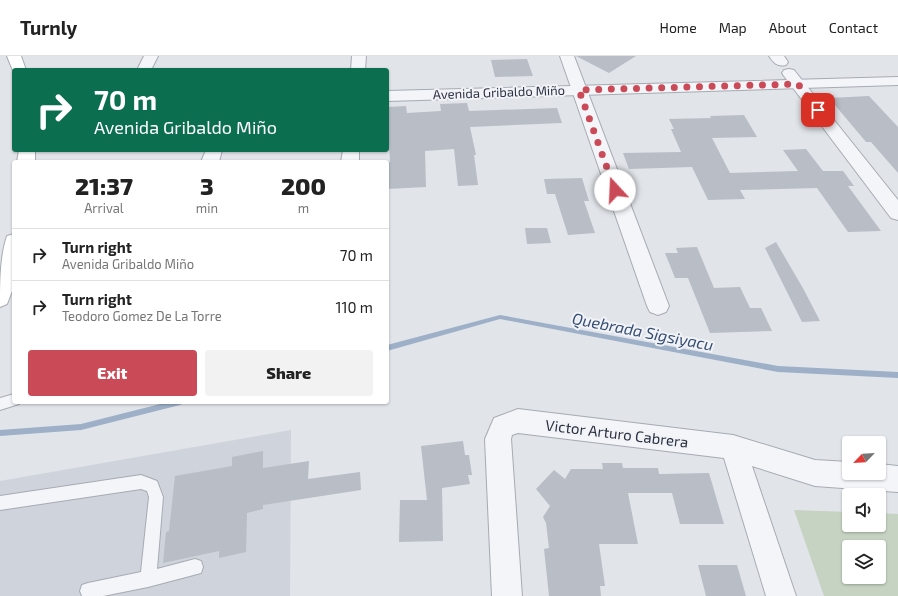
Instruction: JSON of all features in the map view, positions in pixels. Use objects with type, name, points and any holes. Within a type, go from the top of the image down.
[{"type":"main road","points":[[14,56],[18,68]]},
{"type":"main road","points":[[0,298],[8,272],[12,251]]},
{"type":"street","points":[[145,68],[151,56]]},
{"type":"street","points":[[358,68],[359,56]]},
{"type":"street","points":[[567,56],[658,306]]},
{"type":"street","points":[[786,69],[898,213]]},
{"type":"street","name":"Avenida Gribaldo Miño","points":[[786,69],[898,81]]},
{"type":"street","name":"Avenida Gribaldo Miño","points":[[389,96],[786,69],[898,70]]},
{"type":"street","name":"Avenida Gribaldo Miño","points":[[389,83],[576,84]]},
{"type":"street","name":"Victor Arturo Cabrera","points":[[507,596],[498,439],[503,426],[518,421],[733,447],[815,473],[898,479]]},
{"type":"street","points":[[733,447],[781,596]]},
{"type":"lane","points":[[0,404],[12,401]]},
{"type":"lane","points":[[0,503],[141,482],[152,486],[156,497],[148,579]]},
{"type":"lane","points":[[88,590],[148,579],[195,567]]},
{"type":"shaded area","points":[[291,430],[290,596],[0,596],[0,481]]},
{"type":"green space","points":[[794,510],[842,512],[842,532],[886,532],[886,513],[898,514],[898,596],[824,596]]},
{"type":"building","points":[[576,56],[636,56],[609,73]]},
{"type":"building","points":[[527,59],[533,76],[495,77],[491,60]]},
{"type":"building","points":[[869,96],[898,127],[898,173],[871,142],[866,142],[829,98]]},
{"type":"building","points":[[467,103],[469,111],[557,108],[562,123],[470,127],[476,155],[474,155],[478,185],[458,186],[454,149],[425,151],[426,187],[389,189],[389,107],[406,106],[407,113],[441,111],[440,104]]},
{"type":"building","points":[[744,115],[757,137],[712,138],[730,173],[798,171],[783,150],[806,149],[823,171],[843,171],[854,186],[848,186],[881,231],[848,232],[817,188],[740,190],[745,199],[708,200],[692,167],[629,169],[623,153],[681,152],[671,129],[674,129],[669,119],[711,118],[710,116]]},
{"type":"building","points":[[582,178],[589,201],[584,201],[595,233],[568,235],[555,194],[547,194],[544,179]]},
{"type":"building","points":[[525,228],[547,228],[551,243],[527,244]]},
{"type":"building","points":[[776,242],[820,321],[802,322],[765,248]]},
{"type":"building","points":[[697,247],[714,288],[740,287],[750,308],[761,308],[772,331],[710,333],[688,278],[675,278],[665,253],[678,253],[676,248]]},
{"type":"building","points":[[463,441],[465,455],[469,455],[472,475],[468,475],[470,484],[442,488],[443,541],[399,542],[400,500],[427,500],[421,446]]},
{"type":"building","points":[[263,451],[263,468],[309,461],[308,479],[360,472],[361,490],[263,505],[263,509],[247,513],[246,552],[219,558],[219,551],[163,563],[166,532],[169,531],[175,476],[232,466],[232,457]]},
{"type":"building","points":[[602,463],[622,463],[623,468],[658,468],[659,474],[709,473],[724,524],[680,524],[672,493],[628,493],[638,544],[599,544],[605,586],[600,586],[601,596],[549,596],[544,549],[549,548],[546,523],[543,517],[550,506],[536,489],[554,470],[565,479],[571,469],[603,469]]},
{"type":"building","points":[[698,565],[737,565],[746,596],[706,596]]},
{"type":"waterway","name":"Quebrada Sigsiyacu","points":[[389,347],[500,317],[778,369],[898,375]]},
{"type":"waterway","name":"Quebrada Sigsiyacu","points":[[0,433],[81,427],[172,404]]},
{"type":"route","points":[[615,190],[579,90],[798,84],[818,110]]}]
